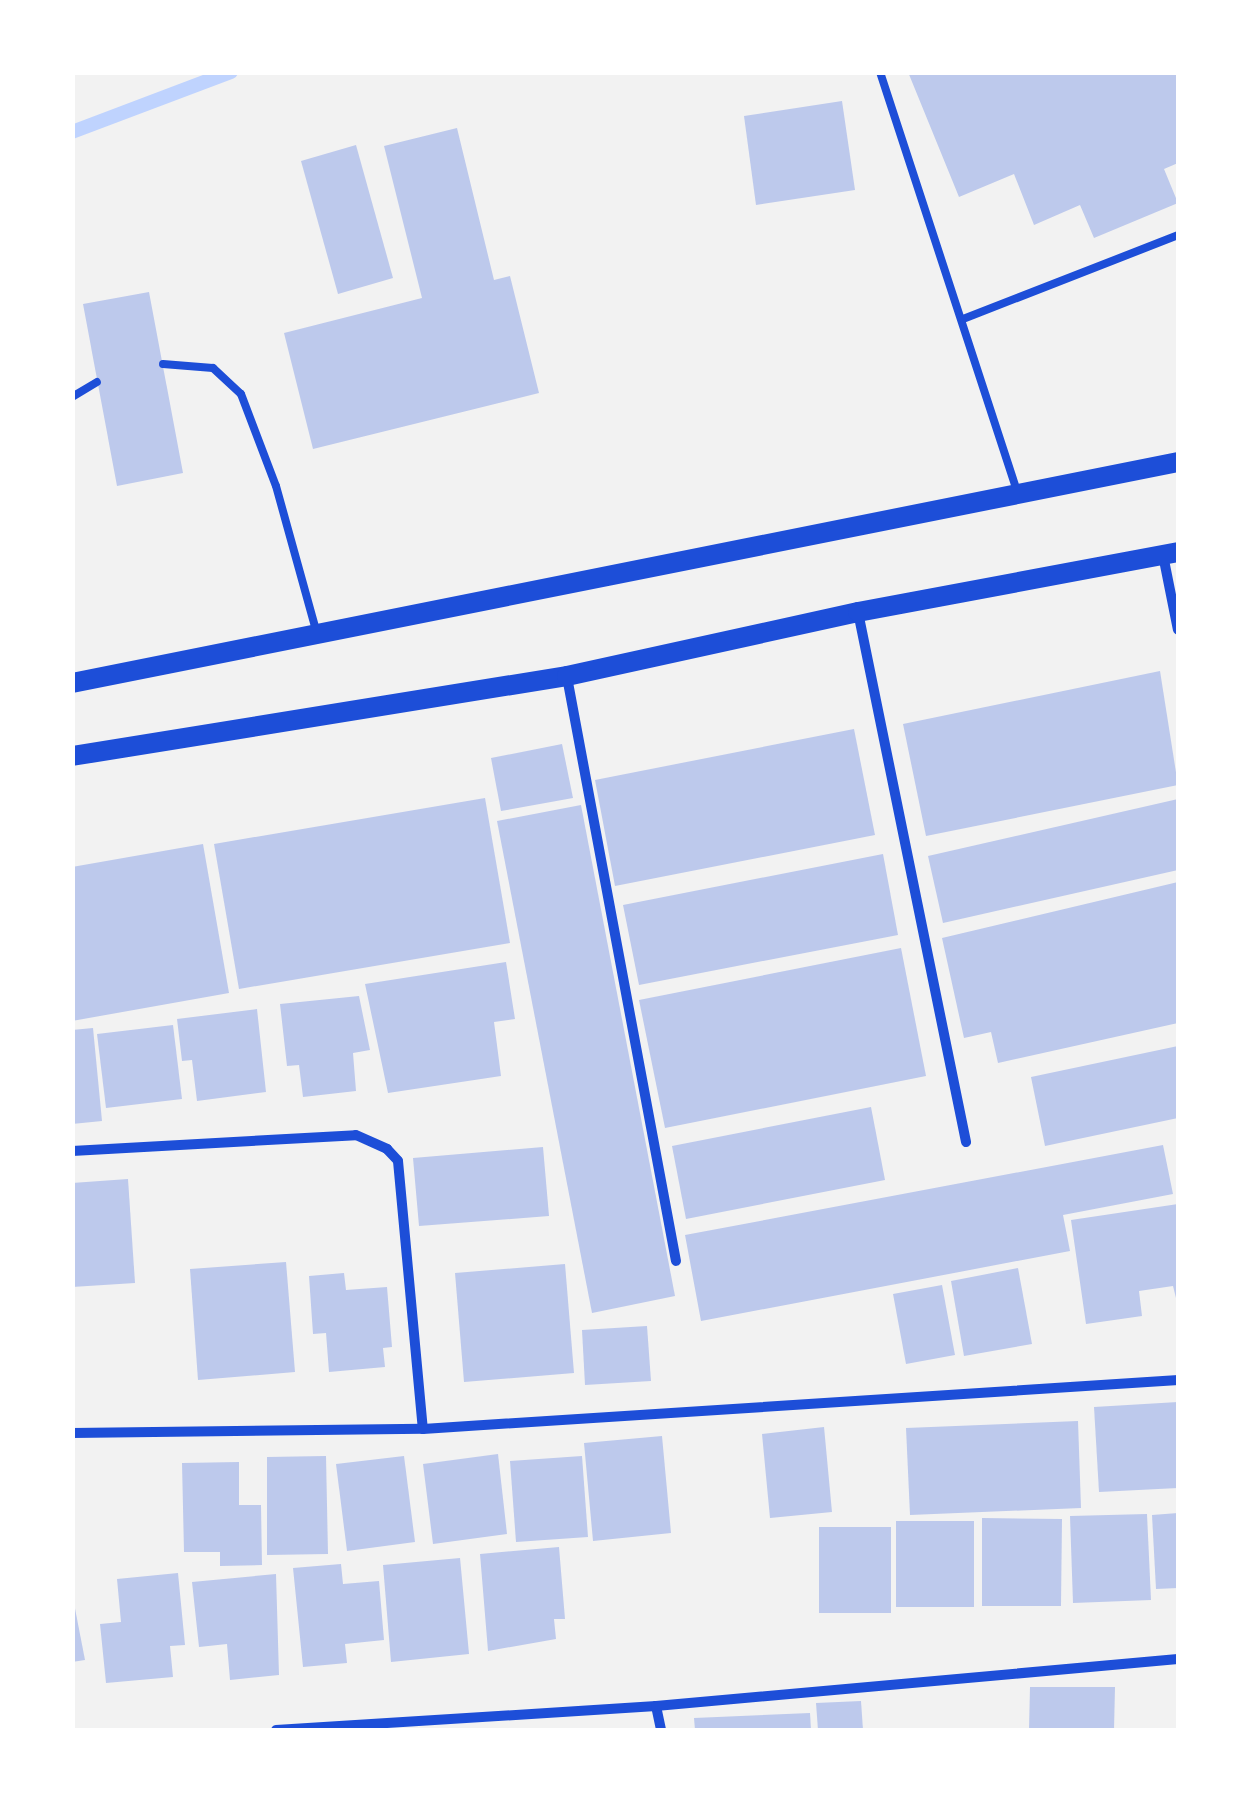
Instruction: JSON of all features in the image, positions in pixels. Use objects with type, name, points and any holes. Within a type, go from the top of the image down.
[{"type":"main road","points":[[72,683],[1178,462]]},
{"type":"main road","points":[[72,756],[567,676],[858,612],[1171,553]]},
{"type":"street","points":[[1171,553],[1178,630]]},
{"type":"street","points":[[858,612],[966,1142]]},
{"type":"street","points":[[567,676],[676,1261]]},
{"type":"street","points":[[72,1151],[356,1135],[387,1149],[398,1161],[423,1429]]},
{"type":"street","points":[[72,1433],[423,1429],[1178,1380]]},
{"type":"street","points":[[276,1730],[656,1706],[1178,1660]]},
{"type":"street","points":[[656,1706],[660,1730]]},
{"type":"lane","points":[[880,72],[1016,492]]},
{"type":"lane","points":[[963,320],[1178,236]]},
{"type":"lane","points":[[163,364],[213,368],[241,394],[276,486],[318,635]]},
{"type":"lane","points":[[72,397],[98,382]]},
{"type":"building","points":[[908,72],[1178,72],[1178,163],[1164,169],[1178,203],[1094,238],[1080,205],[1034,225],[1014,174],[959,197]]},
{"type":"building","points":[[842,101],[855,190],[756,205],[744,116]]},
{"type":"building","points":[[457,128],[494,280],[510,276],[539,393],[313,449],[284,333],[422,298],[384,146]]},
{"type":"building","points":[[356,145],[393,278],[338,294],[301,161]]},
{"type":"building","points":[[149,292],[183,473],[117,486],[83,304]]},
{"type":"building","points":[[1160,671],[1178,785],[926,836],[903,724]]},
{"type":"building","points":[[854,729],[875,835],[615,886],[595,780]]},
{"type":"building","points":[[562,744],[573,798],[501,811],[491,758]]},
{"type":"building","points":[[485,798],[510,943],[239,989],[214,844]]},
{"type":"building","points":[[1178,799],[1178,870],[943,923],[928,856]]},
{"type":"building","points":[[581,805],[675,1296],[592,1313],[497,821]]},
{"type":"building","points":[[203,844],[229,993],[72,1021],[72,867]]},
{"type":"building","points":[[883,854],[898,935],[639,985],[623,905]]},
{"type":"building","points":[[1178,882],[1178,1023],[998,1063],[991,1032],[964,1038],[942,938]]},
{"type":"building","points":[[901,948],[926,1076],[665,1128],[639,1000]]},
{"type":"building","points":[[506,962],[515,1019],[494,1022],[501,1076],[388,1093],[365,984]]},
{"type":"building","points":[[359,996],[370,1050],[353,1053],[356,1091],[303,1097],[299,1065],[287,1066],[280,1004]]},
{"type":"building","points":[[257,1009],[266,1092],[197,1101],[192,1060],[182,1061],[177,1019]]},
{"type":"building","points":[[173,1025],[182,1099],[106,1108],[97,1034]]},
{"type":"building","points":[[93,1028],[102,1121],[72,1124],[72,1030]]},
{"type":"building","points":[[1178,1046],[1178,1118],[1045,1146],[1031,1077]]},
{"type":"building","points":[[871,1107],[885,1180],[686,1219],[672,1146]]},
{"type":"building","points":[[1163,1145],[1173,1194],[1063,1215],[1070,1251],[701,1321],[685,1235]]},
{"type":"building","points":[[543,1147],[549,1216],[419,1226],[413,1158]]},
{"type":"building","points":[[128,1179],[135,1283],[72,1287],[72,1183]]},
{"type":"building","points":[[1178,1204],[1178,1306],[1173,1286],[1139,1291],[1142,1316],[1086,1324],[1071,1220]]},
{"type":"building","points":[[286,1262],[295,1372],[198,1380],[190,1269]]},
{"type":"building","points":[[565,1264],[574,1373],[464,1382],[455,1273]]},
{"type":"building","points":[[1018,1268],[1032,1344],[964,1356],[951,1281]]},
{"type":"building","points":[[344,1273],[346,1290],[387,1287],[392,1347],[383,1348],[385,1367],[329,1372],[326,1333],[313,1334],[309,1276]]},
{"type":"building","points":[[942,1285],[955,1355],[906,1364],[893,1294]]},
{"type":"building","points":[[647,1326],[651,1381],[585,1385],[582,1330]]},
{"type":"building","points":[[1178,1402],[1178,1488],[1099,1492],[1094,1407]]},
{"type":"building","points":[[1078,1421],[1081,1508],[910,1515],[906,1428]]},
{"type":"building","points":[[824,1427],[832,1512],[770,1518],[762,1434]]},
{"type":"building","points":[[662,1436],[671,1533],[593,1541],[584,1443]]},
{"type":"building","points":[[498,1454],[507,1534],[433,1544],[423,1464]]},
{"type":"building","points":[[326,1456],[328,1554],[267,1555],[267,1457]]},
{"type":"building","points":[[404,1456],[415,1542],[347,1551],[336,1464]]},
{"type":"building","points":[[582,1456],[588,1537],[516,1542],[510,1461]]},
{"type":"building","points":[[239,1462],[239,1505],[261,1505],[262,1565],[220,1566],[220,1552],[184,1552],[182,1463]]},
{"type":"building","points":[[1178,1513],[1178,1588],[1156,1589],[1152,1515]]},
{"type":"building","points":[[1147,1514],[1151,1600],[1073,1603],[1070,1516]]},
{"type":"building","points":[[982,1518],[1062,1519],[1061,1606],[982,1606]]},
{"type":"building","points":[[896,1521],[974,1521],[974,1607],[896,1607]]},
{"type":"building","points":[[819,1527],[891,1527],[891,1613],[819,1613]]},
{"type":"building","points":[[559,1547],[565,1619],[554,1619],[556,1639],[488,1651],[480,1554]]},
{"type":"building","points":[[460,1558],[469,1654],[391,1662],[383,1565]]},
{"type":"building","points":[[341,1564],[343,1584],[379,1581],[384,1640],[345,1644],[347,1663],[303,1667],[293,1568]]},
{"type":"building","points":[[178,1573],[185,1645],[170,1646],[173,1677],[106,1683],[100,1624],[121,1622],[117,1579]]},
{"type":"building","points":[[276,1574],[279,1675],[230,1680],[227,1644],[199,1647],[192,1582]]},
{"type":"building","points":[[72,1593],[85,1660],[72,1662]]},
{"type":"building","points":[[1030,1687],[1115,1687],[1114,1730],[1029,1730]]},
{"type":"building","points":[[861,1701],[863,1730],[818,1730],[816,1703]]},
{"type":"building","points":[[810,1713],[811,1730],[695,1730],[694,1718]]},
{"type":"waterway","points":[[72,132],[231,72]]}]
